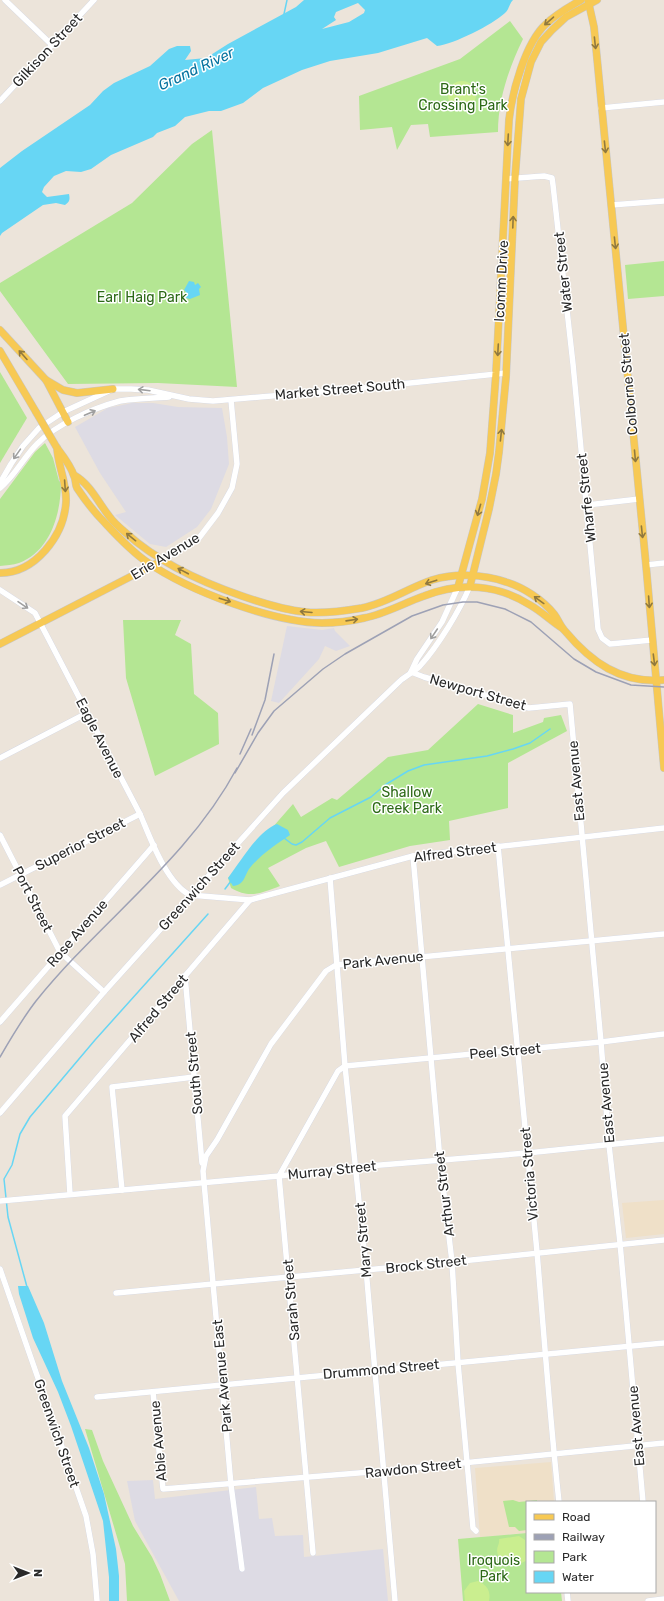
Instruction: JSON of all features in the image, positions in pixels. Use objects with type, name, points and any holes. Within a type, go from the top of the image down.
[{"type":"main road","name":"Icomm Drive","points":[[458,587],[482,499],[488,466],[496,373],[511,102],[534,37],[545,24],[561,11],[582,0]]},
{"type":"main road","name":"Icomm Drive","points":[[470,586],[496,474],[506,373],[515,178],[521,99],[532,62],[541,42],[566,17],[588,2],[596,0]]},
{"type":"main road","name":"Colborne Street","points":[[588,2],[594,27],[652,640],[660,680],[664,768]]},
{"type":"main road","points":[[0,330],[46,380],[68,422]]},
{"type":"main road","points":[[0,351],[74,475],[76,486],[104,523],[132,550],[152,566],[215,597],[275,616],[322,623],[366,618],[424,596],[450,588],[470,586],[503,591],[531,605],[564,630],[587,655],[609,671],[627,677],[660,680]]},
{"type":"main road","points":[[46,380],[63,390],[77,393],[114,389]]},
{"type":"main road","points":[[0,573],[18,571],[42,555],[54,538],[62,521],[66,503],[64,479],[58,458],[57,448]]},
{"type":"main road","points":[[74,475],[83,480],[110,518],[126,533],[162,560],[219,589],[269,605],[311,613],[340,611],[367,607],[433,580],[473,576],[507,582],[525,591],[544,604],[554,614],[564,630]]},
{"type":"main road","name":"Erie Avenue","points":[[0,644],[162,560]]},
{"type":"street","points":[[5,0],[52,45]]},
{"type":"street","name":"Gilkison Street","points":[[0,101],[94,0]]},
{"type":"street","points":[[602,108],[664,102]]},
{"type":"street","name":"Water Street","points":[[515,178],[544,176],[552,178],[573,368]]},
{"type":"street","points":[[506,179],[515,178]]},
{"type":"street","points":[[611,205],[664,201]]},
{"type":"street","name":"Wharfe Street","points":[[573,368],[598,629],[602,638],[610,644],[652,640]]},
{"type":"street","name":"Market Street South","points":[[0,483],[23,446],[39,428],[63,412],[114,389],[143,390],[205,401],[231,400],[506,373]]},
{"type":"street","name":"Market Street South","points":[[0,488],[8,482],[36,445],[46,435],[68,422],[107,405],[121,401],[175,396]]},
{"type":"street","name":"Erie Avenue","points":[[162,560],[200,538],[218,513],[232,488],[237,464],[231,400]]},
{"type":"street","points":[[587,505],[639,499]]},
{"type":"street","points":[[646,565],[664,563]]},
{"type":"street","name":"Greenwich Street","points":[[0,1113],[104,992],[283,793],[411,672],[419,667],[430,653],[463,602],[470,586]]},
{"type":"street","name":"Greenwich Street","points":[[411,672],[417,659],[442,622],[458,587]]},
{"type":"street","name":"Eagle Avenue","points":[[0,590],[35,613],[140,814],[154,845],[176,882],[183,891],[190,895]]},
{"type":"street","name":"Newport Street","points":[[411,672],[529,708],[570,704]]},
{"type":"street","name":"East Avenue","points":[[570,704],[590,940],[601,1042],[609,1145],[620,1243],[643,1501]]},
{"type":"street","points":[[0,758],[87,713]]},
{"type":"street","name":"Superior Street","points":[[0,885],[140,814]]},
{"type":"street","name":"Alfred Street","points":[[190,895],[250,900],[412,856],[664,828]]},
{"type":"street","name":"Port Street","points":[[0,835],[60,952],[104,992]]},
{"type":"street","name":"Rose Avenue","points":[[0,1022],[154,845]]},
{"type":"street","name":"Victoria Street","points":[[498,846],[537,1252],[544,1354],[559,1501]]},
{"type":"street","name":"Arthur Street","points":[[412,856],[440,1160],[452,1262],[458,1363],[473,1528],[476,1531]]},
{"type":"street","name":"Mary Street","points":[[330,878],[345,1066],[366,1269],[395,1601]]},
{"type":"street","name":"Alfred Street","points":[[70,1194],[65,1116],[250,900]]},
{"type":"street","name":"Park Avenue","points":[[204,1183],[203,1171],[206,1156],[217,1140],[271,1044],[326,971],[336,965],[664,934]]},
{"type":"street","name":"South Street","points":[[185,976],[203,1171]]},
{"type":"street","name":"Peel Street","points":[[345,1066],[601,1042],[664,1034]]},
{"type":"street","points":[[279,1176],[338,1071],[345,1066]]},
{"type":"street","points":[[122,1190],[112,1087],[194,1077]]},
{"type":"street","name":"Murray Street","points":[[0,1201],[279,1176],[356,1167],[527,1153],[664,1139]]},
{"type":"street","name":"Sarah Street","points":[[279,1176],[313,1553]]},
{"type":"street","name":"Park Avenue East","points":[[204,1183],[231,1485],[242,1569]]},
{"type":"street","name":"Brock Street","points":[[116,1292],[452,1262],[620,1243],[664,1240]]},
{"type":"street","name":"Greenwich Street","points":[[0,1269],[86,1516],[94,1554],[97,1601]]},
{"type":"street","name":"Drummond Street","points":[[97,1397],[375,1369],[458,1363],[664,1343]]},
{"type":"street","name":"Able Avenue","points":[[153,1392],[163,1489]]},
{"type":"street","name":"Rawdon Street","points":[[163,1489],[231,1485],[554,1455],[664,1443]]},
{"type":"street","points":[[648,1601],[664,1600]]},
{"type":"shaded area","points":[[132,403],[153,403],[178,407],[222,408],[227,437],[229,464],[211,509],[197,527],[166,547],[150,544],[115,515],[126,512],[100,473],[75,427],[108,408]]},
{"type":"shaded area","points":[[287,626],[322,630],[334,628],[335,631],[350,646],[336,651],[325,646],[319,659],[279,703],[271,701]]},
{"type":"shaded area","points":[[664,1200],[664,1234],[626,1238],[622,1203]]},
{"type":"shaded area","points":[[551,1462],[554,1501],[526,1501],[526,1533],[480,1537],[475,1468]]},
{"type":"shaded area","points":[[153,1480],[155,1499],[256,1487],[259,1519],[272,1518],[275,1536],[303,1535],[304,1557],[383,1549],[388,1601],[179,1601],[135,1521],[127,1481]]},
{"type":"green space","name":"Brant's Crossing Park","points":[[510,21],[523,39],[505,84],[498,120],[498,132],[430,137],[428,124],[411,125],[397,150],[392,127],[360,130],[359,96],[460,59]]},
{"type":"green space","points":[[462,81],[468,82],[472,85],[475,89],[475,101],[472,105],[468,108],[462,109],[456,108],[452,105],[449,101],[448,95],[449,89],[452,85],[456,82]]},
{"type":"green space","name":"Earl Haig Park","points":[[212,130],[237,387],[158,383],[68,384],[0,291],[0,283],[132,203],[192,144]]},
{"type":"green space","points":[[664,261],[664,296],[628,299],[625,265]]},
{"type":"green space","points":[[0,372],[27,418],[0,463]]},
{"type":"green space","points":[[45,443],[53,458],[59,481],[61,482],[59,506],[52,530],[39,550],[30,557],[17,564],[0,566],[0,499],[35,452]]},
{"type":"green space","points":[[123,620],[181,620],[175,635],[191,644],[194,694],[218,713],[219,744],[155,776],[126,678]]},
{"type":"green space","name":"Shallow Creek Park","points":[[478,704],[513,715],[513,733],[543,722],[544,718],[561,715],[567,731],[508,763],[508,808],[449,821],[450,840],[410,846],[339,867],[326,841],[306,848],[268,868],[280,886],[256,894],[244,893],[231,888],[228,878],[293,804],[301,817],[332,798],[337,800],[388,757],[428,750]]},
{"type":"green space","points":[[85,1429],[92,1430],[103,1461],[133,1526],[152,1557],[170,1601],[127,1601],[125,1564]]},
{"type":"green space","points":[[503,1501],[526,1501],[526,1530],[519,1531],[515,1527],[509,1527]]},
{"type":"green space","name":"Iroquois Park","points":[[526,1533],[526,1593],[561,1593],[562,1601],[463,1601],[458,1539]]},
{"type":"green space","points":[[519,1536],[525,1540],[526,1561],[516,1566],[506,1564],[501,1560],[497,1551],[499,1539]]},
{"type":"green space","points":[[478,1581],[484,1584],[488,1589],[489,1601],[465,1601],[464,1591],[470,1583]]},
{"type":"water","name":"Grand River","points":[[304,0],[513,0],[506,12],[499,18],[453,42],[437,46],[427,38],[378,53],[330,61],[302,70],[263,88],[243,103],[221,111],[209,111],[185,117],[175,126],[111,155],[91,169],[81,172],[66,171],[54,176],[44,187],[42,192],[47,197],[69,194],[69,202],[65,205],[56,203],[43,205],[2,233],[0,236],[0,168],[22,151],[90,105],[103,91],[114,83],[150,66],[169,49],[177,46],[190,46],[191,51],[185,60],[206,58],[228,44],[296,7]],"holes":[[[358,3],[365,10],[364,13],[349,22],[322,29],[336,20],[334,17],[336,12]]]},
{"type":"water","points":[[189,281],[194,282],[195,285],[198,283],[201,287],[199,289],[200,295],[190,299],[186,298],[186,292],[184,290]]},
{"type":"water","points":[[277,824],[288,830],[290,835],[273,846],[253,864],[242,882],[233,886],[228,878],[244,855],[263,833]]},
{"type":"water","points":[[18,1286],[28,1286],[44,1323],[62,1381],[89,1448],[104,1494],[116,1549],[119,1576],[119,1601],[109,1601],[109,1577],[103,1521],[58,1392],[33,1338],[19,1294]]},
{"type":"waterway","points":[[284,14],[287,0]]},
{"type":"waterway","points":[[284,838],[296,845],[302,842],[330,818],[371,797],[385,785],[408,771],[424,765],[487,756],[513,749],[530,743],[550,729]]},
{"type":"waterway","points":[[225,889],[231,881]]},
{"type":"waterway","points":[[27,1287],[8,1217],[4,1179],[12,1165],[20,1134],[30,1117],[95,1040],[208,914]]},
{"type":"railway","points":[[235,773],[258,733],[274,711],[323,669],[345,654],[412,616],[443,605],[463,602],[477,602],[505,609],[531,622],[574,659],[596,672],[631,685],[664,687]]},
{"type":"railway","points":[[252,735],[265,700],[274,654]]},
{"type":"railway","points":[[240,754],[251,729]]},
{"type":"railway","points":[[0,1057],[21,1022],[36,1001],[61,972],[169,861],[194,832],[217,801],[237,768]]}]
